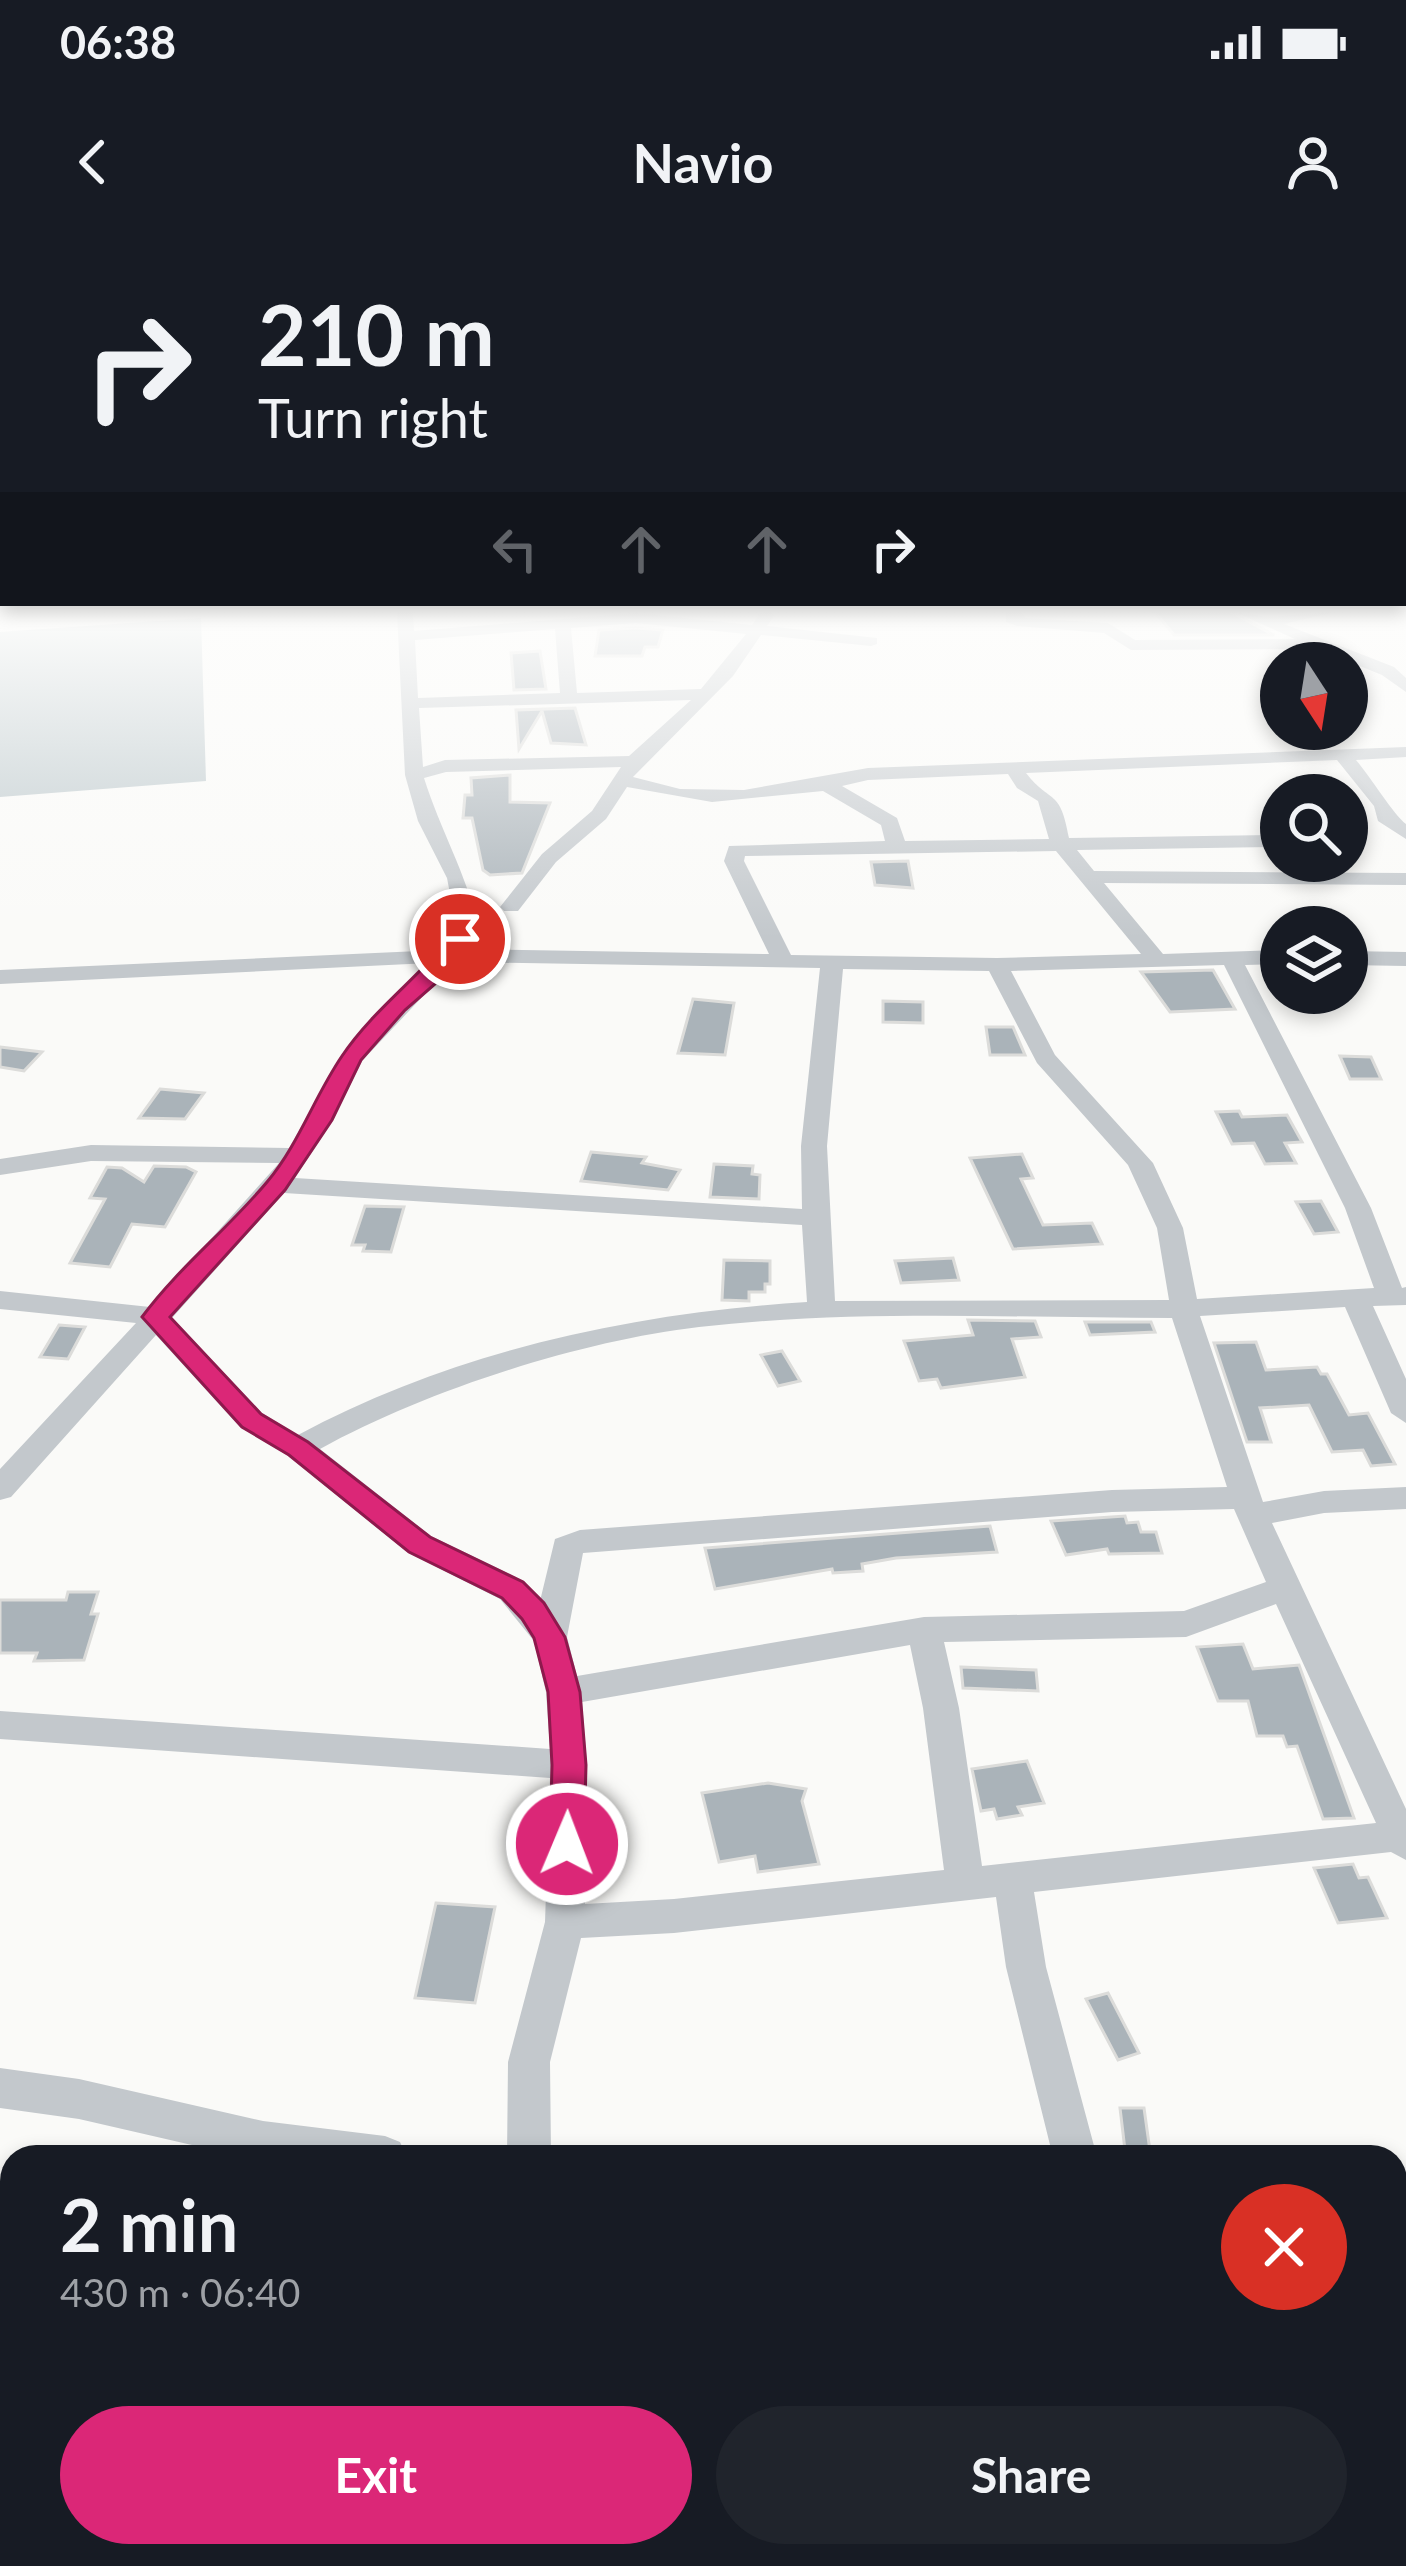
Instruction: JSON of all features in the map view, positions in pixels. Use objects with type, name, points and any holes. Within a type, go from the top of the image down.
[{"type":"street","points":[[0,1489],[277,1185],[300,1156],[351,1058],[448,957],[466,925],[466,912],[414,775],[412,721]]},
{"type":"street","points":[[511,907],[549,858],[599,815],[634,761],[679,721]]},
{"type":"street","points":[[622,779],[650,792],[674,795],[827,786],[868,774],[1406,752]]},
{"type":"street","points":[[1342,755],[1384,805],[1385,817],[1406,833]]},
{"type":"street","points":[[414,775],[445,766],[634,761]]},
{"type":"street","points":[[1013,767],[1024,784],[1046,797],[1060,843],[1156,959]]},
{"type":"street","points":[[827,786],[890,822],[897,848]]},
{"type":"street","points":[[783,960],[734,861],[736,850],[1260,841]]},
{"type":"street","points":[[1086,877],[1406,879]]},
{"type":"street","points":[[0,977],[545,954],[997,965],[1260,957]]},
{"type":"street","points":[[298,1448],[365,1411],[569,1343],[697,1318],[822,1310],[1185,1309],[1398,1295],[1230,956]]},
{"type":"street","points":[[1368,958],[1406,959]]},
{"type":"street","points":[[822,1310],[816,1270],[814,1146],[832,963]]},
{"type":"street","points":[[565,1922],[674,1916],[1403,1840],[1392,1791],[1285,1588],[1250,1507],[1185,1309],[1170,1228],[1140,1163],[1045,1058],[997,965]]},
{"type":"street","points":[[0,1167],[91,1153],[300,1156]]},
{"type":"street","points":[[277,1185],[818,1218]]},
{"type":"street","points":[[1354,1297],[1403,1395]]},
{"type":"street","points":[[0,1300],[155,1317],[251,1420],[298,1448],[419,1544],[512,1590],[550,1637],[564,1692],[569,1765],[565,1922],[529,2062],[529,2145]]},
{"type":"street","points":[[550,1637],[567,1547],[580,1542],[1112,1501],[1250,1507],[1406,1498]]},
{"type":"street","points":[[564,1692],[924,1630],[1186,1624],[1285,1588]]},
{"type":"street","points":[[924,1630],[941,1708],[965,1885]]},
{"type":"street","points":[[0,1725],[569,1765]]},
{"type":"street","points":[[1013,1880],[1030,1987],[1068,2145]]},
{"type":"street","points":[[0,2088],[79,2099],[246,2145]]},
{"type":"shaded area","points":[[0,721],[204,721],[206,781],[0,797]]},
{"type":"building","points":[[517,721],[536,721],[519,749]]},
{"type":"building","points":[[545,721],[579,721],[586,745],[551,743]]},
{"type":"building","points":[[510,775],[510,802],[550,803],[522,873],[490,875],[483,870],[472,818],[463,818],[465,795],[472,795],[471,778]]},
{"type":"building","points":[[908,861],[913,888],[875,885],[871,862]]},
{"type":"building","points":[[1213,970],[1235,1009],[1170,1012],[1141,972]]},
{"type":"building","points":[[693,999],[734,1003],[725,1055],[678,1053]]},
{"type":"building","points":[[883,1001],[923,1002],[923,1023],[883,1022]]},
{"type":"building","points":[[986,1027],[1013,1027],[1025,1055],[990,1055]]},
{"type":"building","points":[[0,1047],[42,1052],[24,1071],[0,1067]]},
{"type":"building","points":[[1340,1056],[1371,1057],[1381,1079],[1350,1079]]},
{"type":"building","points":[[160,1089],[204,1093],[185,1119],[139,1118]]},
{"type":"building","points":[[1239,1111],[1242,1117],[1287,1115],[1302,1142],[1285,1143],[1296,1163],[1265,1164],[1254,1143],[1232,1144],[1216,1112]]},
{"type":"building","points":[[591,1152],[646,1157],[642,1163],[680,1170],[668,1190],[581,1181]]},
{"type":"building","points":[[1022,1154],[1033,1178],[1021,1179],[1043,1225],[1092,1223],[1102,1244],[1013,1249],[970,1158]]},
{"type":"building","points":[[714,1164],[753,1166],[752,1174],[760,1175],[759,1199],[710,1197]]},
{"type":"building","points":[[154,1166],[196,1172],[165,1227],[132,1224],[110,1267],[70,1263],[105,1199],[90,1198],[107,1167],[122,1168],[144,1182]]},
{"type":"building","points":[[1321,1201],[1338,1232],[1314,1234],[1296,1202]]},
{"type":"building","points":[[365,1206],[404,1207],[391,1252],[363,1251],[365,1245],[352,1245]]},
{"type":"building","points":[[953,1258],[959,1280],[901,1283],[895,1261]]},
{"type":"building","points":[[724,1260],[770,1261],[770,1284],[765,1284],[765,1292],[749,1292],[749,1301],[722,1300]]},
{"type":"building","points":[[968,1320],[1035,1321],[1041,1337],[1012,1339],[1025,1377],[941,1388],[937,1379],[919,1381],[904,1341],[973,1335]]},
{"type":"building","points":[[1085,1322],[1151,1322],[1155,1332],[1090,1335]]},
{"type":"building","points":[[59,1325],[85,1327],[68,1359],[40,1357]]},
{"type":"building","points":[[1256,1342],[1266,1370],[1317,1367],[1327,1374],[1349,1415],[1368,1413],[1395,1464],[1371,1466],[1363,1450],[1332,1452],[1309,1405],[1260,1408],[1271,1442],[1247,1442],[1214,1343]]},
{"type":"building","points":[[782,1351],[800,1381],[778,1386],[761,1355]]},
{"type":"building","points":[[1125,1516],[1127,1523],[1138,1522],[1141,1532],[1156,1532],[1162,1553],[1109,1554],[1107,1549],[1066,1555],[1051,1521]]},
{"type":"building","points":[[990,1526],[997,1552],[896,1558],[862,1564],[863,1571],[833,1573],[832,1569],[715,1589],[705,1548]]},
{"type":"building","points":[[68,1592],[98,1592],[91,1614],[98,1614],[84,1660],[34,1661],[37,1653],[0,1653],[0,1600],[66,1600]]},
{"type":"building","points":[[1243,1644],[1253,1669],[1299,1665],[1354,1818],[1323,1819],[1297,1746],[1287,1747],[1283,1736],[1257,1736],[1248,1701],[1218,1701],[1197,1647]]},
{"type":"building","points":[[961,1667],[1036,1670],[1038,1691],[963,1688]]},
{"type":"building","points":[[1027,1761],[1044,1803],[1018,1807],[1022,1815],[997,1819],[994,1809],[981,1811],[972,1769]]},
{"type":"building","points":[[768,1783],[806,1789],[802,1801],[819,1864],[758,1872],[755,1856],[719,1862],[702,1793]]},
{"type":"building","points":[[1353,1864],[1359,1878],[1368,1877],[1387,1918],[1338,1923],[1314,1868]]},
{"type":"building","points":[[436,1903],[495,1907],[475,2003],[415,1998]]},
{"type":"building","points":[[1108,1993],[1139,2053],[1118,2060],[1086,1999]]},
{"type":"building","points":[[1120,2108],[1144,2108],[1149,2145],[1124,2145]]},
{"type":"route","points":[[460,939],[428,980],[398,1005],[351,1058],[321,1120],[277,1185],[155,1317],[251,1420],[298,1448],[419,1544],[512,1590],[533,1611],[550,1637],[564,1692],[567,1844]]}]
